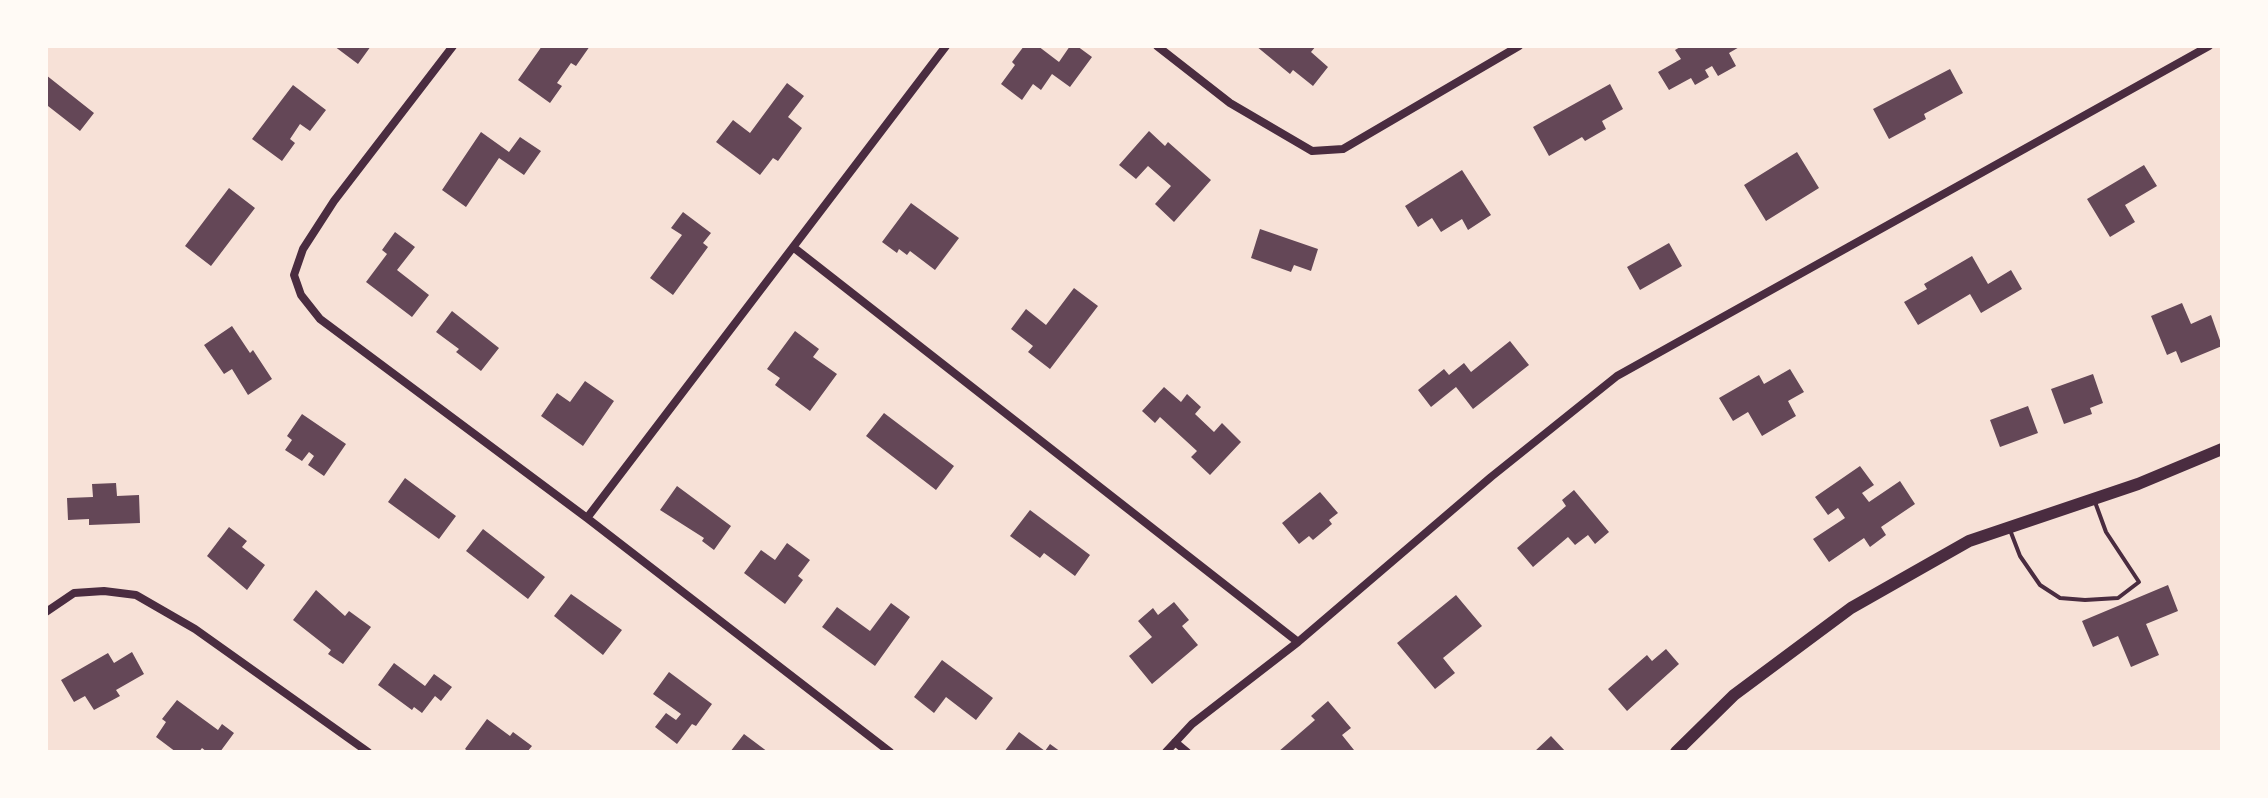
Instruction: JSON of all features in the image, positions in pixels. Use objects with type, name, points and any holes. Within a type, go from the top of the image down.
[{"type":"main road","points":[[1676,752],[1734,695],[1851,608],[1969,541],[2094,500],[2222,449]]},
{"type":"street","points":[[453,46],[334,201],[303,249],[294,275],[301,295],[320,319],[587,518],[890,752]]},
{"type":"street","points":[[587,518],[946,46]]},
{"type":"street","points":[[1157,46],[1230,103],[1312,151],[1343,149],[1519,46]]},
{"type":"street","points":[[1166,752],[1192,724],[1298,642],[1491,477],[1617,376],[2209,46]]},
{"type":"street","points":[[793,247],[1298,642]]},
{"type":"street","points":[[46,612],[74,593],[104,591],[136,595],[195,629],[368,752]]},
{"type":"street","points":[[1175,742],[1187,752]]},
{"type":"lane","points":[[2009,527],[2020,556],[2040,585],[2060,598],[2118,598],[2139,582],[2106,532],[2094,500]]},
{"type":"building","points":[[334,46],[371,46],[358,64]]},
{"type":"building","points":[[542,46],[590,46],[576,66],[571,63],[557,83],[562,86],[550,103],[518,80]]},
{"type":"building","points":[[1024,46],[1038,46],[1059,62],[1070,46],[1077,46],[1092,57],[1070,87],[1052,74],[1041,90],[1033,84],[1022,100],[1001,84]]},
{"type":"building","points":[[1256,46],[1316,46],[1311,52],[1328,67],[1313,86],[1293,70],[1290,74]]},
{"type":"building","points":[[1682,46],[1741,46],[1729,53],[1736,66],[1718,76],[1712,66],[1705,70],[1709,77],[1695,85],[1691,78],[1669,90],[1658,72],[1681,59],[1675,50]]},
{"type":"building","points":[[1950,69],[1963,93],[1924,114],[1926,119],[1889,139],[1873,109]]},
{"type":"building","points":[[46,75],[94,113],[80,131],[48,106],[46,109]]},
{"type":"building","points":[[787,83],[804,96],[788,117],[802,128],[778,161],[773,158],[760,175],[716,142],[733,120],[750,133]]},
{"type":"building","points":[[1610,84],[1623,109],[1602,121],[1606,129],[1585,141],[1582,137],[1549,156],[1533,127]]},
{"type":"building","points":[[293,85],[326,110],[310,131],[300,124],[290,139],[295,143],[282,161],[252,139]]},
{"type":"building","points":[[1149,131],[1165,146],[1168,142],[1211,180],[1174,222],[1155,204],[1171,186],[1148,166],[1136,179],[1119,165]]},
{"type":"building","points":[[481,132],[509,152],[520,137],[541,151],[524,175],[499,158],[466,207],[442,190]]},
{"type":"building","points":[[1797,152],[1819,188],[1766,221],[1744,185]]},
{"type":"building","points":[[2144,165],[2157,186],[2125,205],[2135,222],[2110,237],[2087,199]]},
{"type":"building","points":[[1462,170],[1491,215],[1468,230],[1462,219],[1441,232],[1432,218],[1418,227],[1405,206]]},
{"type":"building","points":[[229,188],[255,208],[211,266],[185,246]]},
{"type":"building","points":[[911,203],[959,238],[935,270],[910,251],[907,255],[899,249],[897,253],[882,242]]},
{"type":"building","points":[[683,212],[711,233],[703,243],[708,247],[673,295],[650,278],[682,235],[671,228]]},
{"type":"building","points":[[1260,229],[1318,249],[1311,271],[1294,265],[1291,272],[1251,258]]},
{"type":"building","points":[[395,232],[415,247],[397,270],[429,295],[412,317],[366,282],[387,254],[382,250]]},
{"type":"building","points":[[1669,243],[1682,266],[1640,290],[1627,267]]},
{"type":"building","points":[[1972,256],[1988,284],[2011,270],[2022,289],[1981,313],[1970,294],[1918,325],[1904,302],[1927,289],[1924,284]]},
{"type":"building","points":[[1074,288],[1098,306],[1050,369],[1028,352],[1033,346],[1011,329],[1026,309],[1046,325]]},
{"type":"building","points":[[2182,303],[2191,324],[2211,315],[2222,346],[2181,363],[2176,351],[2167,355],[2151,316]]},
{"type":"building","points":[[452,311],[499,348],[481,371],[436,332]]},
{"type":"building","points":[[232,326],[272,379],[248,395],[232,369],[224,374],[204,345]]},
{"type":"building","points":[[795,331],[819,349],[813,357],[837,374],[810,411],[775,385],[780,378],[767,369]]},
{"type":"building","points":[[1510,341],[1529,365],[1473,409],[1456,387],[1431,407],[1418,390],[1444,369],[1449,375],[1464,363],[1471,372]]},
{"type":"building","points":[[1790,369],[1804,392],[1788,401],[1796,416],[1762,436],[1748,412],[1733,421],[1719,398],[1759,375],[1764,384]]},
{"type":"building","points":[[2093,374],[2103,403],[2090,408],[2092,414],[2064,424],[2051,389]]},
{"type":"building","points":[[585,381],[614,401],[583,446],[541,416],[557,393],[570,402]]},
{"type":"building","points":[[1164,387],[1181,402],[1187,394],[1201,407],[1195,414],[1214,432],[1222,423],[1241,442],[1210,475],[1191,457],[1197,451],[1160,417],[1155,423],[1142,411]]},
{"type":"building","points":[[2028,406],[2038,433],[2000,447],[1990,420]]},
{"type":"building","points":[[884,413],[954,466],[936,490],[866,436]]},
{"type":"building","points":[[302,414],[346,444],[324,476],[308,465],[314,456],[309,452],[302,461],[285,450],[292,440],[287,436]]},
{"type":"building","points":[[1860,466],[1874,485],[1862,493],[1869,502],[1900,481],[1915,504],[1881,527],[1886,535],[1870,547],[1864,538],[1829,562],[1813,539],[1845,518],[1838,508],[1828,515],[1815,497]]},
{"type":"building","points":[[405,478],[456,516],[439,539],[388,502]]},
{"type":"building","points":[[116,483],[117,496],[139,495],[140,523],[89,525],[89,519],[68,520],[67,498],[93,497],[92,484]]},
{"type":"building","points":[[677,486],[731,526],[714,550],[702,541],[704,538],[660,510]]},
{"type":"building","points":[[1574,490],[1609,532],[1595,544],[1588,535],[1575,545],[1568,537],[1533,567],[1517,548],[1566,506],[1562,500]]},
{"type":"building","points":[[1320,492],[1338,513],[1329,520],[1332,524],[1313,540],[1309,536],[1299,544],[1282,523]]},
{"type":"building","points":[[1030,510],[1090,555],[1075,576],[1044,553],[1040,558],[1010,536]]},
{"type":"building","points":[[229,527],[247,541],[242,547],[265,565],[247,590],[207,556]]},
{"type":"building","points":[[483,529],[545,577],[528,599],[466,551]]},
{"type":"building","points":[[787,543],[810,560],[798,576],[803,580],[785,604],[744,573],[761,550],[775,560]]},
{"type":"building","points":[[2168,585],[2178,611],[2146,624],[2159,655],[2131,667],[2118,636],[2093,647],[2082,621]]},
{"type":"building","points":[[316,590],[345,616],[349,611],[371,627],[343,664],[328,654],[331,650],[293,620]]},
{"type":"building","points":[[571,594],[622,630],[603,655],[554,616]]},
{"type":"building","points":[[1456,595],[1482,626],[1443,658],[1455,673],[1435,689],[1397,643]]},
{"type":"building","points":[[1174,602],[1189,620],[1182,626],[1198,645],[1152,684],[1129,656],[1152,637],[1138,621],[1153,608],[1158,615]]},
{"type":"building","points":[[891,603],[910,617],[875,666],[822,627],[837,607],[870,631]]},
{"type":"building","points":[[1666,649],[1679,664],[1627,711],[1608,689],[1647,655],[1652,661]]},
{"type":"building","points":[[132,652],[144,674],[116,690],[120,696],[94,710],[85,696],[74,702],[61,680],[108,653],[114,663]]},
{"type":"building","points":[[942,660],[993,698],[976,720],[946,697],[934,713],[914,697]]},
{"type":"building","points":[[394,663],[425,686],[434,674],[452,687],[441,701],[435,696],[422,713],[414,707],[412,710],[378,685]]},
{"type":"building","points":[[669,672],[712,704],[696,726],[692,724],[677,744],[655,727],[666,713],[676,720],[681,714],[653,694]]},
{"type":"building","points":[[177,700],[218,730],[222,724],[234,733],[220,752],[207,752],[202,748],[199,752],[176,752],[156,737],[166,722],[162,719]]},
{"type":"building","points":[[1328,701],[1351,728],[1342,735],[1354,750],[1278,752],[1315,720],[1311,716]]},
{"type":"building","points":[[487,719],[510,736],[513,732],[532,746],[527,752],[469,752],[465,749]]},
{"type":"building","points":[[1019,732],[1045,751],[1050,744],[1061,752],[1004,752]]},
{"type":"building","points":[[744,734],[768,752],[730,752]]},
{"type":"building","points":[[1551,736],[1566,752],[1534,752]]}]
